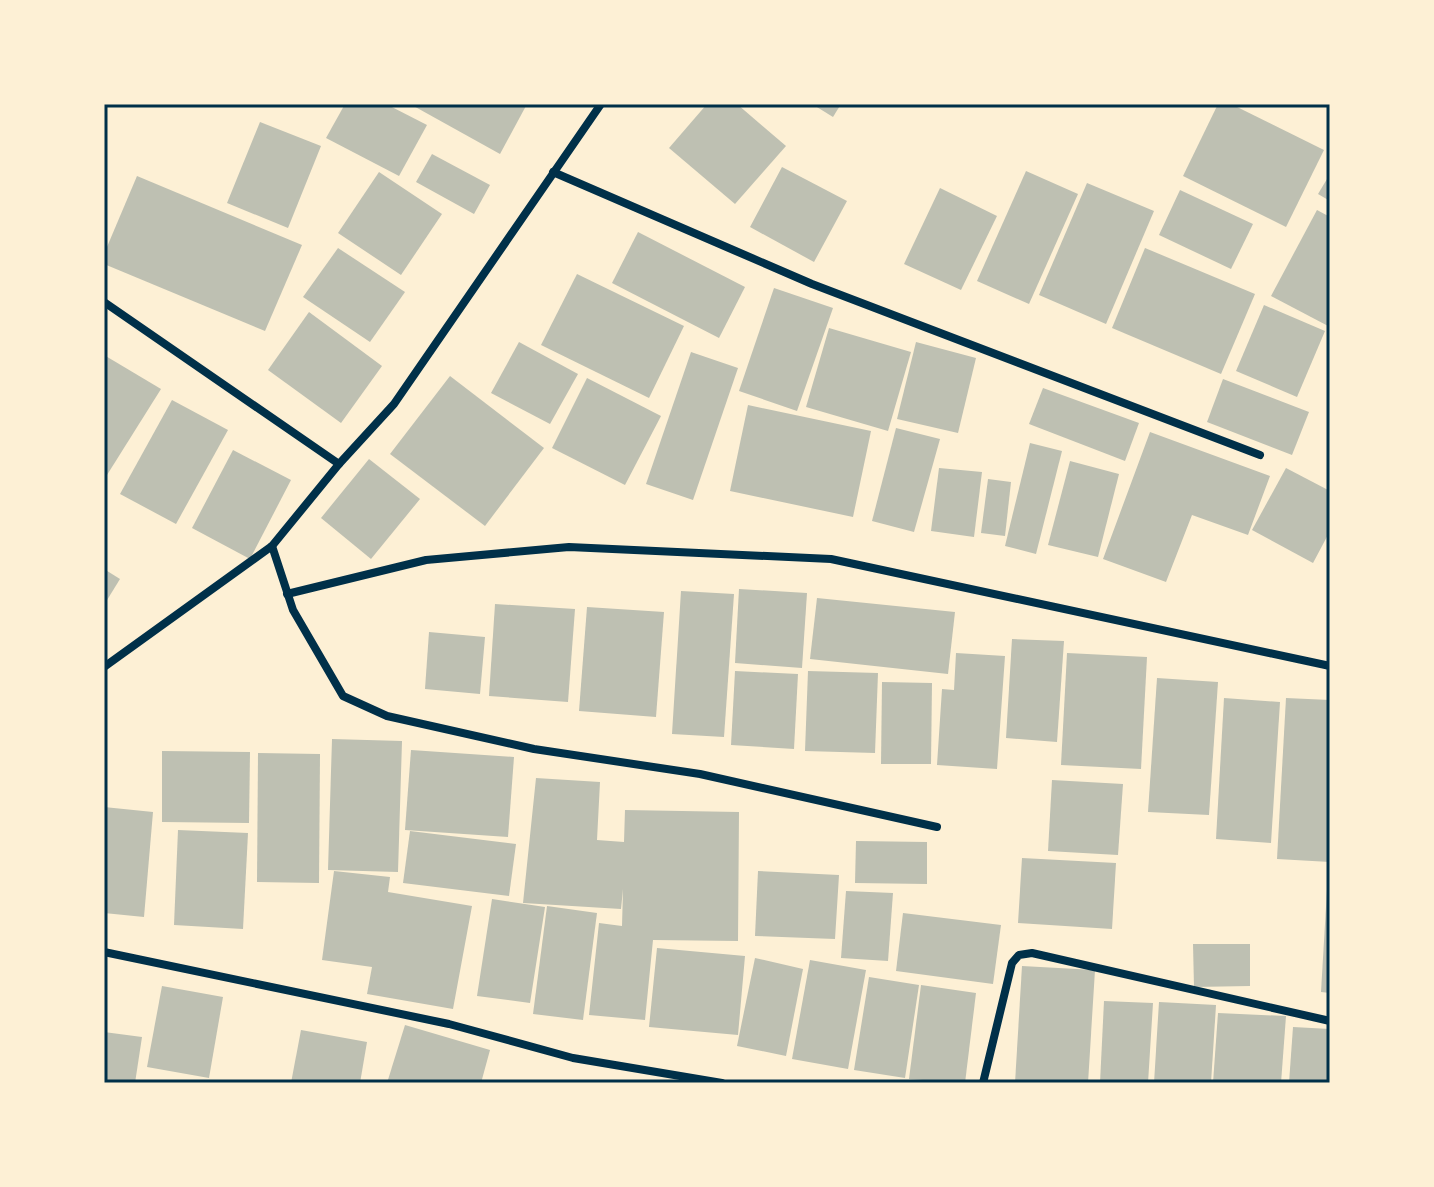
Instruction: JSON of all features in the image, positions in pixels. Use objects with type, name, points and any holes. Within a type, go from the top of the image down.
[{"type":"street","points":[[104,667],[272,546],[339,464],[394,404],[601,104]]},
{"type":"street","points":[[553,172],[812,284],[1260,455]]},
{"type":"street","points":[[104,302],[339,464]]},
{"type":"street","points":[[272,546],[293,610],[343,696],[387,716],[534,749],[700,774],[937,827]]},
{"type":"street","points":[[287,594],[426,560],[569,547],[831,559],[1330,666]]},
{"type":"street","points":[[104,952],[449,1024],[573,1058],[722,1083]]},
{"type":"street","points":[[983,1083],[1012,963],[1019,955],[1032,953],[1330,1021]]},
{"type":"building","points":[[345,104],[386,104],[427,125],[399,176],[326,138]]},
{"type":"building","points":[[410,104],[527,104],[500,154]]},
{"type":"building","points":[[707,104],[737,104],[786,146],[735,204],[669,148]]},
{"type":"building","points":[[812,104],[841,104],[833,117]]},
{"type":"building","points":[[1218,104],[1231,104],[1324,150],[1286,227],[1183,176]]},
{"type":"building","points":[[260,122],[321,146],[288,228],[227,203]]},
{"type":"building","points":[[432,154],[490,185],[474,214],[416,182]]},
{"type":"building","points":[[782,167],[847,201],[814,262],[750,227]]},
{"type":"building","points":[[1026,171],[1078,194],[1029,304],[977,281]]},
{"type":"building","points":[[379,172],[442,214],[401,275],[338,233]]},
{"type":"building","points":[[1330,174],[1330,201],[1318,194]]},
{"type":"building","points":[[137,176],[302,245],[265,331],[104,264],[104,254]]},
{"type":"building","points":[[1087,183],[1154,211],[1106,324],[1039,295]]},
{"type":"building","points":[[940,188],[997,216],[961,290],[904,264]]},
{"type":"building","points":[[1180,190],[1253,224],[1231,269],[1159,235]]},
{"type":"building","points":[[1317,210],[1330,217],[1330,327],[1271,296]]},
{"type":"building","points":[[638,232],[745,287],[719,338],[612,283]]},
{"type":"building","points":[[338,248],[405,292],[370,342],[303,297]]},
{"type":"building","points":[[1145,248],[1255,294],[1221,374],[1112,328]]},
{"type":"building","points":[[577,274],[684,326],[649,398],[541,345]]},
{"type":"building","points":[[774,288],[833,308],[797,411],[739,391]]},
{"type":"building","points":[[1264,305],[1325,331],[1297,397],[1236,371]]},
{"type":"building","points":[[309,312],[382,366],[341,423],[268,370]]},
{"type":"building","points":[[829,328],[911,352],[888,431],[806,407]]},
{"type":"building","points":[[519,342],[578,374],[550,424],[491,393]]},
{"type":"building","points":[[916,342],[976,358],[958,433],[897,419]]},
{"type":"building","points":[[691,352],[738,368],[693,500],[646,484]]},
{"type":"building","points":[[104,355],[161,389],[107,475],[104,473]]},
{"type":"building","points":[[450,376],[544,448],[485,526],[390,454]]},
{"type":"building","points":[[587,378],[661,416],[625,485],[552,448]]},
{"type":"building","points":[[1223,379],[1309,412],[1292,455],[1207,422]]},
{"type":"building","points":[[1043,388],[1139,423],[1125,461],[1029,424]]},
{"type":"building","points":[[172,400],[228,430],[176,524],[120,494]]},
{"type":"building","points":[[748,405],[871,431],[853,517],[730,491]]},
{"type":"building","points":[[896,428],[940,439],[914,532],[872,521]]},
{"type":"building","points":[[1150,432],[1270,476],[1248,535],[1192,515],[1166,582],[1103,559]]},
{"type":"building","points":[[1030,443],[1062,451],[1036,554],[1005,546]]},
{"type":"building","points":[[233,450],[291,480],[250,559],[192,528]]},
{"type":"building","points":[[369,459],[420,499],[371,559],[321,518]]},
{"type":"building","points":[[1070,461],[1119,474],[1098,557],[1048,545]]},
{"type":"building","points":[[939,468],[982,472],[974,537],[931,531]]},
{"type":"building","points":[[1286,468],[1330,491],[1330,531],[1313,563],[1252,530]]},
{"type":"building","points":[[988,479],[1011,482],[1005,536],[981,533]]},
{"type":"building","points":[[104,569],[120,579],[104,605]]},
{"type":"building","points":[[739,589],[807,593],[802,668],[735,663]]},
{"type":"building","points":[[681,591],[734,594],[724,737],[672,734]]},
{"type":"building","points":[[817,598],[955,612],[948,674],[810,659]]},
{"type":"building","points":[[495,604],[575,609],[568,702],[489,696]]},
{"type":"building","points":[[587,607],[664,612],[656,717],[579,711]]},
{"type":"building","points":[[429,632],[485,637],[480,694],[425,689]]},
{"type":"building","points":[[1012,639],[1064,641],[1057,742],[1006,738]]},
{"type":"building","points":[[956,653],[1005,656],[997,769],[937,765],[942,689],[954,690]]},
{"type":"building","points":[[1067,653],[1147,657],[1141,769],[1061,765]]},
{"type":"building","points":[[735,671],[798,674],[794,749],[731,745]]},
{"type":"building","points":[[808,671],[878,673],[875,753],[805,751]]},
{"type":"building","points":[[1157,678],[1218,682],[1209,815],[1148,812]]},
{"type":"building","points":[[882,682],[932,683],[931,764],[881,764]]},
{"type":"building","points":[[1224,698],[1280,702],[1271,843],[1216,839]]},
{"type":"building","points":[[1286,698],[1330,700],[1330,862],[1277,859]]},
{"type":"building","points":[[332,739],[402,741],[398,872],[328,870]]},
{"type":"building","points":[[411,750],[514,757],[508,837],[405,830]]},
{"type":"building","points":[[162,751],[250,752],[249,823],[162,822]]},
{"type":"building","points":[[258,753],[320,754],[319,883],[257,882]]},
{"type":"building","points":[[536,778],[600,782],[597,840],[624,842],[625,810],[739,812],[738,941],[653,940],[645,1020],[589,1015],[599,923],[622,926],[623,889],[621,909],[523,903]]},
{"type":"building","points":[[1052,780],[1123,784],[1118,855],[1048,851]]},
{"type":"building","points":[[104,807],[153,812],[144,917],[104,913]]},
{"type":"building","points":[[178,830],[248,833],[243,929],[174,925]]},
{"type":"building","points":[[410,831],[516,844],[509,896],[403,883]]},
{"type":"building","points":[[856,841],[927,842],[927,884],[855,883]]},
{"type":"building","points":[[1022,858],[1116,863],[1112,929],[1018,923]]},
{"type":"building","points":[[334,871],[390,877],[388,892],[472,906],[453,1009],[367,994],[372,967],[322,960]]},
{"type":"building","points":[[758,871],[839,875],[835,939],[755,936]]},
{"type":"building","points":[[1327,890],[1330,890],[1330,993],[1321,992]]},
{"type":"building","points":[[846,891],[893,893],[888,961],[841,958]]},
{"type":"building","points":[[492,899],[545,907],[530,1003],[477,996]]},
{"type":"building","points":[[547,906],[597,913],[583,1020],[533,1014]]},
{"type":"building","points":[[903,913],[1001,925],[993,984],[896,971]]},
{"type":"building","points":[[1193,944],[1250,944],[1250,986],[1194,987]]},
{"type":"building","points":[[657,948],[745,956],[738,1035],[649,1027]]},
{"type":"building","points":[[755,958],[803,969],[786,1056],[737,1046]]},
{"type":"building","points":[[810,960],[866,970],[848,1069],[792,1059]]},
{"type":"building","points":[[1022,966],[1095,970],[1088,1083],[1015,1083]]},
{"type":"building","points":[[869,977],[919,985],[905,1078],[854,1070]]},
{"type":"building","points":[[921,985],[976,993],[965,1083],[909,1079]]},
{"type":"building","points":[[162,986],[223,997],[209,1078],[147,1067]]},
{"type":"building","points":[[1104,1001],[1153,1003],[1148,1083],[1100,1083]]},
{"type":"building","points":[[1159,1002],[1216,1005],[1211,1083],[1154,1083]]},
{"type":"building","points":[[1218,1013],[1286,1016],[1281,1083],[1213,1083]]},
{"type":"building","points":[[405,1025],[490,1050],[481,1083],[387,1083]]},
{"type":"building","points":[[1293,1027],[1330,1029],[1330,1083],[1289,1083]]},
{"type":"building","points":[[301,1030],[367,1042],[360,1083],[291,1083]]},
{"type":"building","points":[[104,1032],[142,1037],[135,1083],[104,1083]]}]
